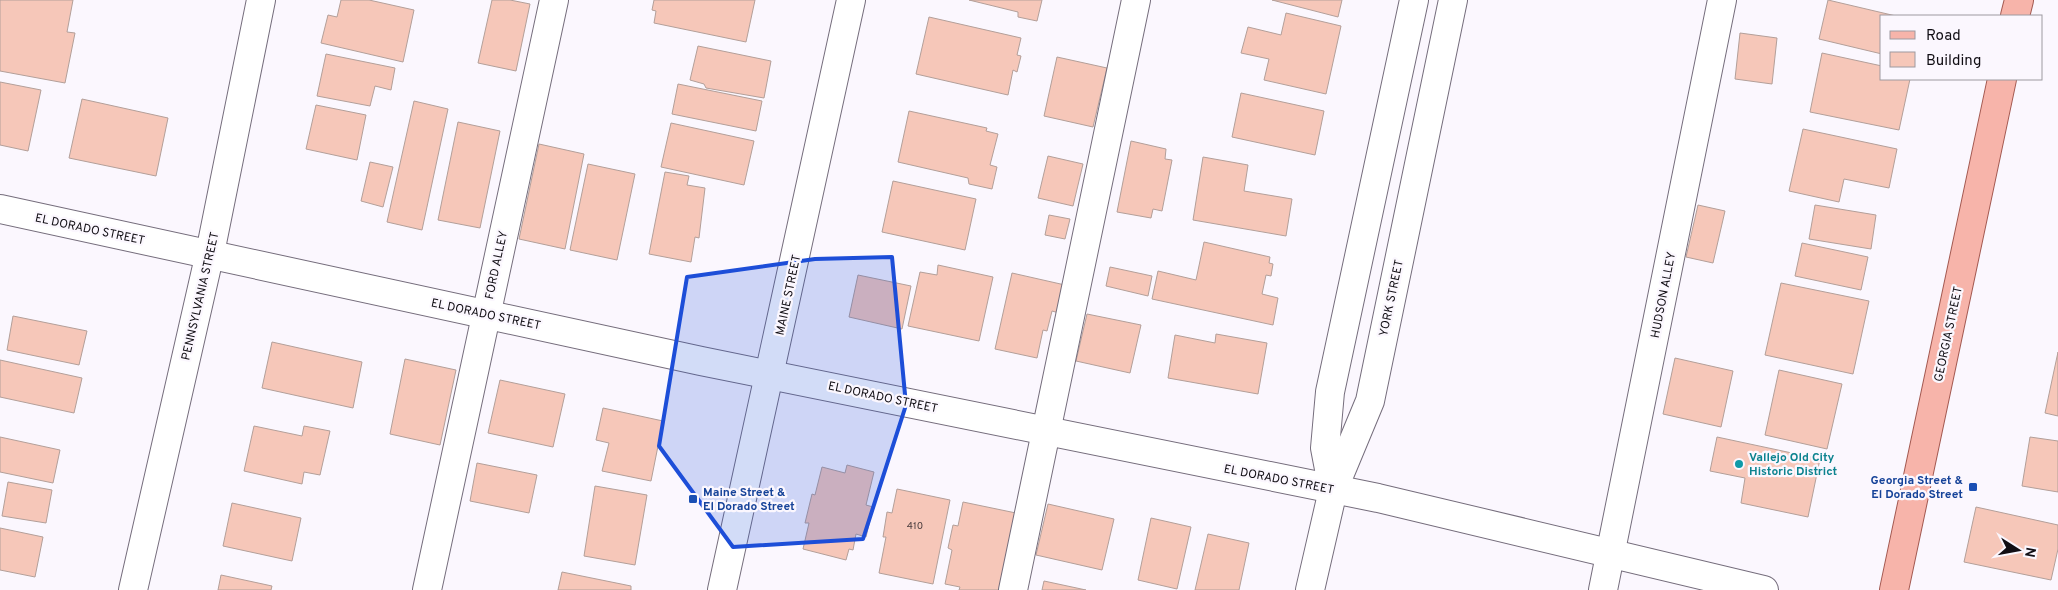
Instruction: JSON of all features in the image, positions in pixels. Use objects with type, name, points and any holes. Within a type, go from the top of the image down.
[{"type":"main road","points":[[2015,15],[2019,0]]},
{"type":"main road","name":"GEORGIA STREET","points":[[1894,590],[2002,80]]},
{"type":"street","name":"PENNSYLVANIA STREET","points":[[133,590],[210,253],[261,0]]},
{"type":"street","name":"FORD ALLEY","points":[[427,590],[485,313],[554,0]]},
{"type":"street","name":"MAINE STREET","points":[[722,590],[771,374],[851,0]]},
{"type":"street","points":[[1013,590],[1136,0]]},
{"type":"street","points":[[1333,490],[1325,448],[1330,392],[1414,0]]},
{"type":"street","name":"YORK STREET","points":[[1310,590],[1333,490],[1370,401],[1453,0]]},
{"type":"street","name":"HUDSON ALLEY","points":[[1603,590],[1722,0]]},
{"type":"street","name":"EL DORADO STREET","points":[[0,209],[771,374],[1333,490],[1764,590]]},
{"type":"highlighted area","points":[[892,257],[906,405],[863,539],[733,547],[659,446],[687,277],[815,259]]},
{"type":"building","points":[[0,0],[73,0],[67,32],[75,33],[65,83],[0,71]]},
{"type":"building","points":[[341,0],[369,0],[414,10],[403,62],[321,43],[328,15],[337,17]]},
{"type":"building","points":[[492,0],[510,0],[530,4],[516,71],[478,63]]},
{"type":"building","points":[[654,0],[755,0],[746,42],[654,23],[656,11],[652,10]]},
{"type":"building","points":[[969,0],[1042,0],[1037,21],[1018,17],[1018,12]]},
{"type":"building","points":[[1272,0],[1342,0],[1338,17]]},
{"type":"building","points":[[1828,0],[1892,15],[1880,15],[1880,54],[1819,39]]},
{"type":"building","points":[[1286,13],[1341,26],[1326,94],[1264,80],[1269,59],[1241,53],[1248,27],[1281,35]]},
{"type":"building","points":[[929,17],[1021,38],[1017,55],[1021,56],[1017,72],[1013,70],[1008,95],[916,74]]},
{"type":"building","points":[[1740,33],[1777,38],[1772,84],[1735,79]]},
{"type":"building","points":[[698,46],[771,61],[764,98],[706,88],[704,84],[690,80]]},
{"type":"building","points":[[1822,53],[1880,66],[1880,80],[1910,80],[1899,130],[1810,112]]},
{"type":"building","points":[[326,54],[395,68],[391,90],[375,86],[370,106],[317,96]]},
{"type":"building","points":[[1057,57],[1107,68],[1093,127],[1044,116]]},
{"type":"building","points":[[0,82],[41,90],[28,151],[0,145]]},
{"type":"building","points":[[678,84],[762,101],[756,131],[672,114]]},
{"type":"building","points":[[1241,93],[1324,111],[1315,155],[1232,137]]},
{"type":"building","points":[[82,99],[168,118],[156,176],[69,158]]},
{"type":"building","points":[[414,101],[448,109],[422,230],[387,222]]},
{"type":"building","points":[[316,105],[366,115],[357,160],[306,149]]},
{"type":"building","points":[[909,111],[987,128],[986,131],[998,134],[990,165],[997,167],[992,189],[969,184],[968,178],[898,162]]},
{"type":"building","points":[[458,122],[500,131],[480,228],[438,220]]},
{"type":"building","points":[[671,123],[754,141],[744,185],[661,167]]},
{"type":"building","points":[[1803,129],[1897,149],[1889,188],[1844,179],[1839,202],[1789,191]]},
{"type":"building","points":[[1131,141],[1166,149],[1165,159],[1172,160],[1162,211],[1153,209],[1151,218],[1117,212]]},
{"type":"building","points":[[539,144],[584,154],[565,249],[519,239]]},
{"type":"building","points":[[1048,156],[1083,164],[1073,206],[1038,198]]},
{"type":"building","points":[[1203,157],[1248,165],[1244,191],[1292,199],[1286,236],[1193,220]]},
{"type":"building","points":[[370,162],[393,167],[383,207],[361,201]]},
{"type":"building","points":[[588,164],[635,174],[617,260],[570,250]]},
{"type":"building","points":[[665,172],[689,176],[687,185],[705,188],[699,238],[695,237],[691,262],[649,254]]},
{"type":"building","points":[[893,181],[976,199],[965,250],[882,232]]},
{"type":"building","points":[[1698,205],[1725,211],[1713,263],[1686,257]]},
{"type":"building","points":[[1815,205],[1876,215],[1871,249],[1809,239]]},
{"type":"building","points":[[1049,215],[1070,219],[1065,239],[1045,235]]},
{"type":"building","points":[[1204,242],[1270,257],[1269,263],[1273,264],[1271,276],[1266,275],[1262,294],[1278,298],[1273,325],[1152,299],[1158,271],[1196,280]]},
{"type":"building","points":[[1802,243],[1868,257],[1861,290],[1795,276]]},
{"type":"building","points":[[938,265],[993,277],[979,341],[908,326],[920,272],[937,275]]},
{"type":"building","points":[[1110,267],[1152,276],[1148,296],[1106,286]]},
{"type":"building","points":[[1012,273],[1065,285],[1059,313],[1052,311],[1047,331],[1043,330],[1037,358],[995,349]]},
{"type":"building","points":[[858,275],[911,286],[902,329],[849,317]]},
{"type":"building","points":[[1781,283],[1869,301],[1853,374],[1765,355]]},
{"type":"building","points":[[1087,314],[1141,325],[1130,373],[1076,361]]},
{"type":"building","points":[[13,316],[87,331],[79,365],[7,350]]},
{"type":"building","points":[[1216,334],[1267,343],[1258,394],[1168,378],[1175,335],[1215,343]]},
{"type":"building","points":[[272,342],[362,362],[353,408],[262,388]]},
{"type":"building","points":[[2058,352],[2058,416],[2045,413]]},
{"type":"building","points":[[1675,358],[1733,371],[1721,427],[1663,414]]},
{"type":"building","points":[[405,359],[456,370],[440,445],[390,434]]},
{"type":"building","points":[[0,360],[82,378],[74,413],[0,397]]},
{"type":"building","points":[[1779,370],[1842,384],[1827,449],[1765,435]]},
{"type":"building","points":[[500,380],[565,394],[553,447],[488,433]]},
{"type":"building","points":[[603,408],[663,421],[651,481],[602,471],[609,443],[596,440]]},
{"type":"building","points":[[254,426],[302,436],[304,426],[330,431],[320,475],[304,472],[302,484],[244,471]]},
{"type":"building","points":[[0,437],[60,450],[53,483],[0,472]]},
{"type":"building","points":[[1717,437],[1820,459],[1808,517],[1741,503],[1745,478],[1710,471]]},
{"type":"building","points":[[2030,437],[2058,441],[2058,492],[2022,486]]},
{"type":"building","points":[[477,463],[537,475],[529,513],[470,501]]},
{"type":"building","points":[[847,465],[874,472],[866,505],[873,507],[866,537],[856,534],[853,550],[849,549],[846,560],[803,549],[809,523],[805,523],[812,494],[815,495],[822,467],[845,473]]},
{"type":"building","points":[[8,482],[52,490],[46,523],[2,516]]},
{"type":"building","points":[[595,486],[647,495],[635,565],[584,556]]},
{"type":"building","points":[[897,489],[950,500],[933,584],[879,573],[886,537],[883,537],[887,512],[892,513]]},
{"type":"building","points":[[963,502],[1016,513],[999,590],[959,590],[960,587],[945,584],[952,550],[948,548],[953,525],[958,526]]},
{"type":"building","points":[[232,503],[301,518],[292,561],[223,546]]},
{"type":"building","points":[[1048,504],[1114,519],[1102,570],[1036,555]]},
{"type":"building","points":[[1976,507],[2058,525],[2058,549],[2051,580],[1964,562]]},
{"type":"building","points":[[1151,518],[1191,527],[1177,589],[1138,580]]},
{"type":"building","points":[[0,528],[43,537],[35,577],[0,570]]},
{"type":"building","points":[[1208,534],[1249,543],[1239,590],[1195,590]]},
{"type":"building","points":[[562,572],[631,586],[631,590],[558,590]]},
{"type":"building","points":[[221,575],[272,586],[271,590],[218,590]]},
{"type":"building","points":[[1044,581],[1086,590],[1042,590]]},
{"type":"place","name":"Vallejo Old City Historic District","points":[[1739,464]]},
{"type":"place","name":"Georgia Street & El Dorado Street","points":[[1973,487]]},
{"type":"place","name":"Maine Street & El Dorado Street","points":[[693,499]]}]
